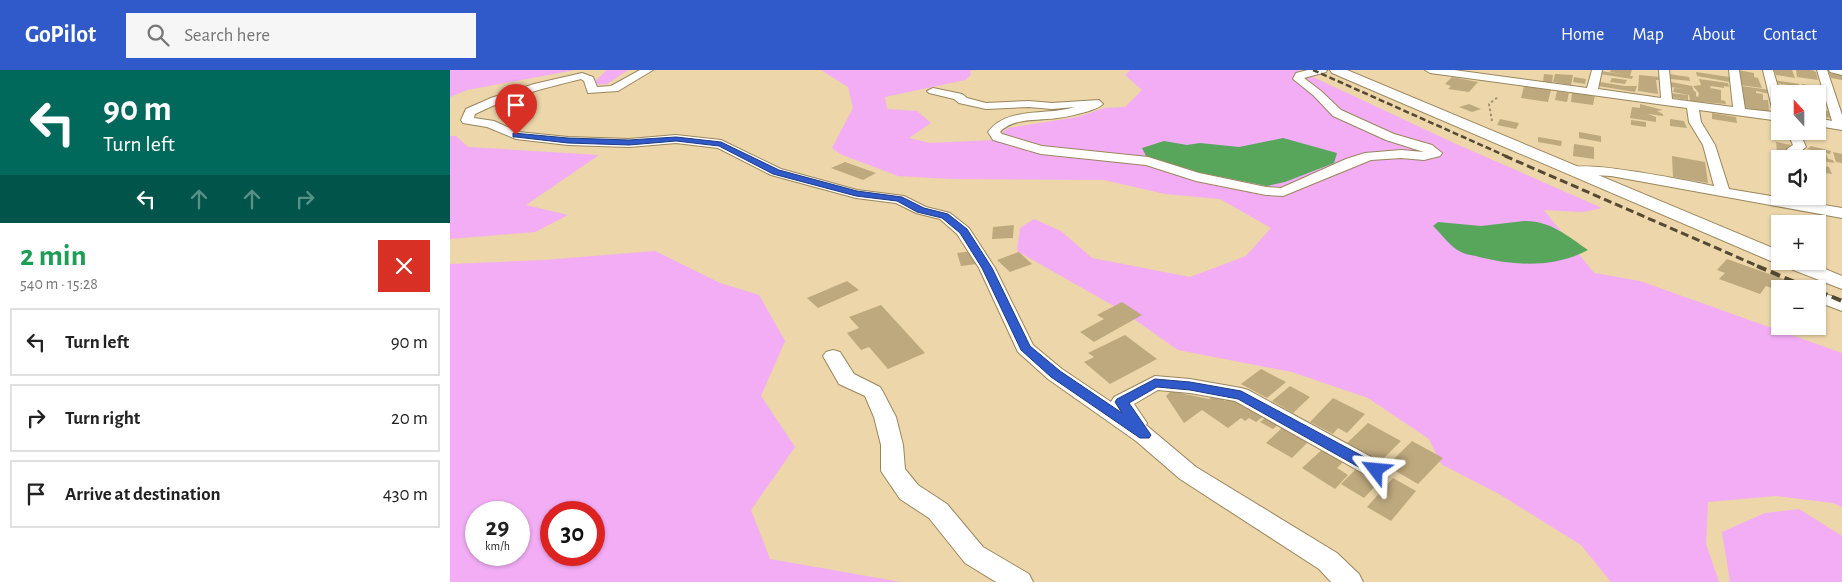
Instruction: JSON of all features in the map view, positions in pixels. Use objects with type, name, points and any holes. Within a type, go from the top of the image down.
[{"type":"street","points":[[648,70],[614,89],[592,92],[589,79],[582,76],[538,86],[495,100],[470,112],[468,120],[490,124],[516,135],[568,141],[629,142],[676,139],[721,144],[776,172],[856,194],[899,199],[921,210],[945,216],[963,231],[987,268],[1025,348],[1055,374],[1144,435],[1188,472],[1328,561],[1349,582]]},
{"type":"street","points":[[933,91],[958,96],[963,101],[986,106],[1029,104],[1052,106],[1095,102],[1096,104],[1064,114],[1010,121],[998,125],[994,132],[997,137],[1041,150],[1148,161],[1196,176],[1266,191],[1283,192],[1370,156],[1401,154],[1424,156],[1435,153],[1427,148],[1358,124],[1337,113],[1317,93],[1298,79],[1300,75],[1322,70]]},
{"type":"street","points":[[1336,70],[1771,254]]},
{"type":"street","points":[[1430,70],[1771,116]]},
{"type":"street","points":[[1592,92],[1597,70]]},
{"type":"street","points":[[1664,70],[1667,102]]},
{"type":"street","points":[[1734,70],[1740,112]]},
{"type":"street","points":[[1768,70],[1772,85]]},
{"type":"street","points":[[1822,70],[1841,125],[1826,123]]},
{"type":"street","points":[[1834,70],[1842,72]]},
{"type":"street","points":[[1693,106],[1696,122],[1709,145],[1723,192]]},
{"type":"street","points":[[1794,150],[1800,147],[1797,140]]},
{"type":"street","points":[[1573,170],[1610,172],[1842,213]]},
{"type":"street","points":[[1810,270],[1842,283]]},
{"type":"street","points":[[1826,299],[1842,306]]},
{"type":"street","points":[[833,356],[846,378],[873,392],[885,417],[892,445],[893,471],[909,492],[938,511],[974,555],[1019,582]]},
{"type":"street","points":[[1144,435],[1121,402],[1155,383],[1190,386],[1241,395],[1376,470]]},
{"type":"path","points":[[1476,129],[1493,121],[1489,104],[1498,97]]},
{"type":"shaded area","points":[[450,70],[575,70],[467,90],[450,97]]},
{"type":"shaded area","points":[[607,70],[628,70],[607,84],[591,85]]},
{"type":"shaded area","points":[[821,70],[974,70],[970,71],[971,75],[965,80],[885,97],[887,109],[917,111],[931,123],[909,138],[930,143],[994,140],[1008,128],[1078,117],[1104,108],[1125,107],[1142,90],[1125,75],[1130,70],[1298,70],[1454,143],[1602,208],[1583,212],[1544,210],[1594,273],[1640,281],[1771,328],[1771,335],[1792,335],[1842,353],[1842,507],[1833,503],[1776,496],[1708,502],[1706,544],[1719,582],[1611,582],[1581,545],[1499,494],[1441,464],[1429,439],[1368,398],[1292,372],[1178,350],[1121,310],[1017,251],[1020,228],[1034,219],[1061,231],[1092,258],[1190,277],[1246,256],[1271,228],[1220,199],[1165,194],[1104,180],[952,179],[898,176],[840,154],[832,148],[853,108],[848,87]]},
{"type":"shaded area","points":[[450,136],[456,136],[468,147],[599,155],[526,205],[568,215],[535,232],[450,239]]},
{"type":"shaded area","points":[[1283,138],[1337,153],[1334,163],[1285,182],[1267,186],[1197,172],[1147,158],[1142,148],[1164,141],[1187,145],[1200,143],[1239,147]]},
{"type":"shaded area","points":[[1533,221],[1550,226],[1566,234],[1588,250],[1562,260],[1535,264],[1493,260],[1457,250],[1433,226],[1438,222],[1481,226]]},
{"type":"shaded area","points":[[655,251],[720,283],[759,295],[785,341],[761,396],[795,447],[751,510],[770,559],[901,582],[450,582],[450,264],[544,260]]},
{"type":"shaded area","points":[[1799,509],[1842,536],[1842,582],[1730,582],[1722,532],[1765,513]]},
{"type":"building","points":[[1611,70],[1632,70],[1630,76],[1633,76],[1632,79],[1600,74],[1601,71],[1626,75],[1610,72]]},
{"type":"building","points":[[1738,70],[1754,73],[1754,77],[1758,78],[1762,88],[1740,85]]},
{"type":"building","points":[[1774,70],[1792,70],[1795,78],[1776,75]]},
{"type":"building","points":[[1796,70],[1812,70],[1816,72],[1818,80],[1797,77]]},
{"type":"building","points":[[1696,72],[1729,77],[1730,82],[1697,76]]},
{"type":"building","points":[[1829,73],[1842,75],[1842,80],[1831,78]]},
{"type":"building","points":[[1544,74],[1553,75],[1552,83],[1543,82]]},
{"type":"building","points":[[1555,74],[1573,75],[1571,85],[1553,82]]},
{"type":"building","points":[[1669,74],[1689,77],[1690,81],[1671,79]]},
{"type":"building","points":[[1639,75],[1660,77],[1660,80],[1656,80],[1658,94],[1638,91]]},
{"type":"building","points":[[1452,77],[1478,82],[1469,92],[1448,89],[1451,86],[1445,84]]},
{"type":"building","points":[[1574,77],[1586,79],[1585,84],[1573,82]]},
{"type":"building","points":[[1612,78],[1627,80],[1625,84],[1610,82]]},
{"type":"building","points":[[1699,79],[1728,83],[1729,87],[1711,86],[1710,88],[1721,90],[1721,100],[1725,101],[1726,104],[1690,101],[1689,95],[1673,92],[1674,88],[1685,89],[1670,87],[1671,82],[1692,86],[1698,97],[1699,93],[1693,86],[1701,85]]},
{"type":"building","points":[[1774,80],[1799,85],[1789,85],[1774,83]]},
{"type":"building","points":[[1600,82],[1637,86],[1635,92],[1598,86]]},
{"type":"building","points":[[1524,86],[1551,90],[1548,102],[1521,98]]},
{"type":"building","points":[[1742,86],[1770,90],[1770,94],[1756,91],[1756,93],[1763,94],[1763,100],[1768,100],[1769,112],[1740,107],[1739,96],[1744,96]]},
{"type":"building","points":[[1557,91],[1569,93],[1567,102],[1555,100]]},
{"type":"building","points":[[1572,92],[1595,95],[1593,105],[1571,102]]},
{"type":"building","points":[[1670,93],[1688,95],[1688,100],[1670,97]]},
{"type":"building","points":[[1469,104],[1481,109],[1472,112],[1459,107]]},
{"type":"building","points":[[1640,104],[1663,110],[1657,111],[1663,114],[1663,116],[1648,114],[1656,117],[1656,122],[1630,118],[1632,107],[1640,108]]},
{"type":"building","points":[[1826,111],[1828,111],[1831,118],[1826,117]]},
{"type":"building","points":[[1712,113],[1736,117],[1737,123],[1712,119]]},
{"type":"building","points":[[1500,119],[1519,123],[1516,129],[1497,125]]},
{"type":"building","points":[[1670,119],[1684,121],[1687,128],[1670,126]]},
{"type":"building","points":[[1631,120],[1646,122],[1646,127],[1631,125]]},
{"type":"building","points":[[1579,132],[1601,136],[1601,142],[1579,138]]},
{"type":"building","points":[[1538,137],[1562,141],[1561,146],[1538,142]]},
{"type":"building","points":[[1776,142],[1792,145],[1793,150],[1777,150]]},
{"type":"building","points":[[1574,144],[1594,147],[1594,159],[1573,156]]},
{"type":"building","points":[[1811,146],[1831,151],[1830,154],[1826,153],[1826,150],[1807,149]]},
{"type":"building","points":[[1833,152],[1842,154],[1842,163],[1836,162]]},
{"type":"building","points":[[1826,154],[1828,159],[1833,160],[1834,163],[1826,162]]},
{"type":"building","points":[[1672,156],[1705,162],[1708,183],[1673,177]]},
{"type":"building","points":[[845,162],[876,173],[863,180],[831,168]]},
{"type":"building","points":[[1826,166],[1829,167],[1832,174],[1826,173]]},
{"type":"building","points":[[1014,225],[1013,238],[992,239],[993,227]]},
{"type":"building","points":[[973,251],[977,264],[961,266],[957,253]]},
{"type":"building","points":[[1019,252],[1032,264],[1010,272],[997,260]]},
{"type":"building","points":[[1727,259],[1786,280],[1771,280],[1771,288],[1766,286],[1760,294],[1719,279],[1725,273],[1717,270]]},
{"type":"building","points":[[847,281],[859,290],[818,308],[807,298]]},
{"type":"building","points":[[1122,302],[1142,315],[1094,342],[1080,332],[1104,319],[1097,315]]},
{"type":"building","points":[[881,305],[925,353],[888,369],[869,347],[861,350],[847,333],[859,328],[849,317]]},
{"type":"building","points":[[1125,335],[1157,359],[1110,384],[1084,362],[1094,357],[1088,353]]},
{"type":"building","points":[[1261,369],[1286,382],[1267,398],[1241,384]]},
{"type":"building","points":[[1290,386],[1310,397],[1293,413],[1272,401]]},
{"type":"building","points":[[1171,391],[1209,399],[1215,395],[1225,401],[1233,395],[1265,415],[1256,422],[1249,418],[1245,421],[1241,418],[1228,428],[1202,410],[1184,423],[1166,396]]},
{"type":"building","points":[[1333,398],[1365,414],[1347,433],[1338,428],[1333,434],[1310,422]]},
{"type":"building","points":[[1270,414],[1282,421],[1273,429],[1260,422]]},
{"type":"building","points":[[1368,423],[1401,441],[1380,462],[1347,443]]},
{"type":"building","points":[[1286,424],[1312,438],[1292,458],[1266,443]]},
{"type":"building","points":[[1412,441],[1443,458],[1418,484],[1387,466]]},
{"type":"building","points":[[1326,446],[1347,458],[1337,468],[1348,475],[1335,489],[1302,468]]},
{"type":"building","points":[[1360,465],[1383,478],[1364,498],[1341,484]]},
{"type":"building","points":[[1393,478],[1416,491],[1391,521],[1367,507]]},
{"type":"railway","points":[[1313,70],[1508,157]]},
{"type":"railway","points":[[1505,156],[1760,267]]},
{"type":"railway","points":[[1757,266],[1790,280]]},
{"type":"railway","points":[[1826,294],[1842,301]]},
{"type":"route","points":[[516,135],[568,141],[629,142],[676,139],[721,144],[776,172],[856,194],[899,199],[921,210],[945,216],[963,231],[987,268],[1025,348],[1055,374],[1144,435],[1121,402],[1155,383],[1190,386],[1241,395],[1376,470]]}]
